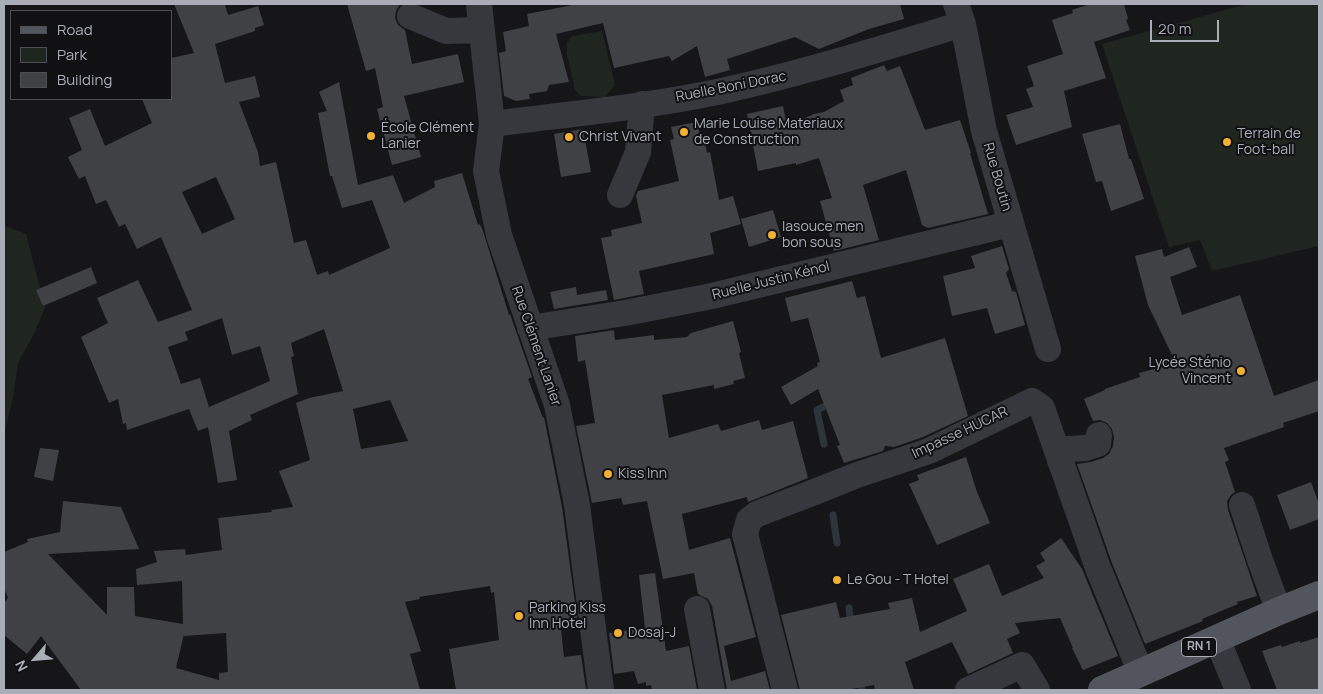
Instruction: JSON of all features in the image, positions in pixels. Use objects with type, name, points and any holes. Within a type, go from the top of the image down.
[{"type":"main road","name":"RN 1","points":[[1102,690],[1319,595]]},
{"type":"street","name":"Rue Clément Lanier","points":[[480,4],[481,30],[492,124],[486,171],[499,235],[557,405],[567,451],[584,559],[601,690]]},
{"type":"street","name":"Ruelle Boni Dorac","points":[[492,124],[720,92],[802,73],[960,14]]},
{"type":"street","name":"Rue Boutin","points":[[960,14],[984,131],[1048,349]]},
{"type":"street","points":[[410,16],[446,31],[481,30]]},
{"type":"street","points":[[620,195],[638,152],[642,104]]},
{"type":"street","name":"Ruelle Justin Kénol","points":[[530,328],[712,296],[1010,224]]},
{"type":"street","name":"Impasse HUCAR","points":[[785,690],[745,534],[749,520],[757,514],[857,475],[929,451],[1032,401],[1042,408],[1098,568],[1141,673]]},
{"type":"street","points":[[1060,461],[1068,449],[1086,448],[1098,444],[1099,435]]},
{"type":"street","points":[[1242,506],[1279,611]]},
{"type":"street","points":[[697,609],[712,690]]},
{"type":"street","points":[[1217,639],[1238,690]]},
{"type":"street","points":[[968,690],[1022,665],[1037,690]]},
{"type":"green space","name":"Terrain de Foot-ball","points":[[1247,4],[1319,4],[1319,246],[1212,271],[1200,240],[1169,247],[1102,44]]},
{"type":"green space","points":[[602,31],[615,85],[605,97],[581,96],[575,90],[567,55],[567,43],[572,36]]},
{"type":"green space","points":[[4,225],[26,234],[45,308],[34,334],[18,363],[13,398],[4,435]]},
{"type":"building","points":[[174,4],[225,4],[228,15],[258,6],[264,25],[255,28],[255,31],[215,44],[225,83],[255,76],[260,97],[239,102],[258,152],[260,166],[276,162],[294,243],[306,240],[317,275],[328,271],[329,275],[390,248],[372,200],[342,208],[332,176],[330,176],[318,113],[327,111],[319,92],[339,82],[358,185],[393,175],[404,203],[435,187],[434,181],[462,173],[478,225],[480,224],[483,231],[509,315],[532,377],[528,379],[544,417],[562,507],[577,618],[560,620],[564,657],[581,655],[586,690],[456,690],[449,649],[499,640],[494,592],[491,593],[490,586],[419,597],[420,599],[405,602],[421,651],[410,654],[420,690],[81,690],[41,636],[27,654],[4,635],[4,603],[8,598],[4,588],[4,552],[28,542],[27,539],[60,532],[63,501],[121,507],[139,549],[48,554],[107,615],[107,587],[134,587],[135,616],[183,624],[182,581],[137,585],[136,569],[157,562],[154,551],[185,549],[186,555],[222,550],[218,518],[272,512],[271,510],[293,507],[279,471],[310,460],[296,403],[309,398],[343,391],[324,329],[291,343],[294,356],[291,357],[298,394],[250,415],[252,420],[229,431],[237,480],[218,483],[208,427],[198,431],[189,409],[127,430],[126,423],[123,424],[118,399],[109,403],[81,337],[108,323],[97,298],[138,280],[158,322],[192,310],[161,237],[137,249],[125,224],[119,227],[106,200],[96,204],[85,176],[79,179],[68,157],[82,150],[69,118],[90,109],[105,146],[152,123],[142,100],[172,100],[172,58],[194,53]],"holes":[[[216,177],[235,219],[202,234],[182,192]],[[222,318],[232,355],[260,346],[270,381],[209,407],[200,378],[181,384],[168,347],[188,340],[185,332]],[[390,400],[408,441],[361,449],[353,409]],[[226,633],[228,672],[219,673],[219,680],[176,668],[184,634],[184,636]]]},
{"type":"building","points":[[347,4],[400,4],[395,18],[398,25],[405,30],[412,64],[458,54],[464,82],[404,96],[421,157],[392,165],[377,109],[383,107],[375,68],[366,71]]},
{"type":"building","points":[[578,4],[900,4],[904,19],[869,29],[819,49],[795,37],[727,59],[730,70],[705,77],[697,46],[672,61],[669,56],[614,68],[603,23],[556,34],[569,82],[549,85],[547,91],[529,94],[530,99],[516,101],[504,96],[499,53],[506,51],[503,32],[529,26],[527,14]]},
{"type":"building","points":[[1090,4],[1124,4],[1128,19],[1126,20],[1130,30],[1094,42],[1106,78],[1064,91],[1072,127],[1016,145],[1006,115],[1033,107],[1026,89],[1034,86],[1027,66],[1063,54],[1052,20],[1073,13],[1072,10]]},
{"type":"building","points":[[884,65],[887,71],[900,66],[925,130],[960,120],[988,214],[928,228],[922,225],[906,170],[863,185],[879,240],[834,251],[820,201],[832,198],[819,158],[796,165],[796,163],[758,171],[747,114],[783,106],[787,126],[814,114],[824,112],[844,101],[840,90],[853,85],[851,78]]},
{"type":"building","points":[[697,122],[700,134],[703,133],[707,153],[710,152],[719,200],[733,196],[741,224],[710,233],[714,254],[639,271],[644,294],[614,300],[601,238],[612,236],[611,230],[642,223],[636,196],[638,191],[679,181],[670,140],[674,139],[671,127]]},
{"type":"building","points":[[1120,124],[1129,159],[1131,159],[1144,199],[1111,211],[1102,181],[1096,182],[1082,134]]},
{"type":"building","points":[[583,129],[591,172],[561,177],[554,134]]},
{"type":"building","points":[[773,210],[781,237],[749,247],[741,219]]},
{"type":"building","points":[[1002,246],[1009,269],[1006,273],[1012,291],[1016,292],[1025,325],[995,334],[987,308],[952,316],[943,276],[975,268],[971,256]]},
{"type":"building","points":[[1189,247],[1197,267],[1170,277],[1182,315],[1240,295],[1274,396],[1319,380],[1319,411],[1283,423],[1284,427],[1224,448],[1229,460],[1225,462],[1235,492],[1227,501],[1228,510],[1257,596],[1237,602],[1238,604],[1202,619],[1203,621],[1145,644],[1112,563],[1077,464],[1091,462],[1109,454],[1113,446],[1114,437],[1112,429],[1107,423],[1100,420],[1093,421],[1084,399],[1105,389],[1140,377],[1139,373],[1162,367],[1160,362],[1173,357],[1148,305],[1135,256],[1162,249],[1164,257]]},
{"type":"building","points":[[91,267],[97,283],[43,306],[36,290]]},
{"type":"building","points":[[852,281],[857,298],[865,296],[881,358],[945,338],[968,416],[923,437],[894,447],[885,446],[883,451],[844,463],[837,446],[840,445],[818,389],[791,405],[781,387],[818,366],[817,363],[820,362],[808,318],[791,322],[785,298]]},
{"type":"building","points":[[576,287],[577,295],[606,290],[608,300],[554,309],[550,292]]},
{"type":"building","points":[[733,321],[745,378],[733,381],[734,384],[714,389],[714,385],[662,395],[669,438],[718,424],[721,431],[759,420],[762,430],[793,421],[808,478],[748,502],[747,497],[682,514],[689,550],[730,538],[756,637],[724,646],[731,681],[765,671],[770,690],[727,690],[712,606],[708,599],[698,594],[694,573],[663,579],[647,501],[623,505],[621,498],[592,503],[576,426],[595,423],[585,360],[578,362],[575,336],[614,330],[615,340],[654,335],[654,340],[687,337],[691,333]]},
{"type":"building","points":[[40,448],[59,450],[53,481],[34,477]]},
{"type":"building","points":[[966,457],[977,492],[990,523],[937,545],[909,484],[919,480],[917,475]]},
{"type":"building","points":[[1311,482],[1319,504],[1319,519],[1290,530],[1277,495]]},
{"type":"building","points":[[1061,538],[1082,569],[1118,656],[1083,670],[1060,618],[1015,623],[1020,633],[1007,639],[1013,653],[968,674],[952,642],[905,662],[914,690],[875,690],[874,685],[846,690],[800,690],[781,615],[836,602],[840,618],[890,609],[888,603],[912,598],[920,632],[967,611],[953,579],[989,564],[1002,596],[1044,578],[1036,566],[1045,561],[1040,553]]},
{"type":"building","points":[[655,573],[666,651],[689,646],[697,690],[652,690],[651,685],[646,686],[646,682],[638,684],[634,671],[614,674],[609,633],[645,628],[639,575]]},
{"type":"building","points":[[1319,637],[1319,690],[1277,690],[1262,651]]},
{"type":"waterway","points":[[824,444],[817,410],[832,403]]},
{"type":"waterway","points":[[833,515],[837,543]]},
{"type":"waterway","points":[[849,608],[851,625]]},
{"type":"waterway","points":[[860,678],[862,690]]},
{"type":"place","name":"Marie Louise Materiaux de Construction","points":[[684,132]]},
{"type":"place","name":"École Clément Lanier","points":[[371,136]]},
{"type":"place","name":"Christ Vivant","points":[[569,137]]},
{"type":"place","name":"Terrain de Foot-ball","points":[[1227,142]]},
{"type":"place","name":"lasouce men bon sous","points":[[772,235]]},
{"type":"place","name":"Lycée Sténio Vincent","points":[[1241,371]]},
{"type":"place","name":"Kiss Inn","points":[[608,474]]},
{"type":"place","name":"Le Gou - T Hotel","points":[[837,580]]},
{"type":"place","name":"Parking Kiss Inn Hotel","points":[[519,616]]},
{"type":"place","name":"Dosaj-J","points":[[618,633]]}]
